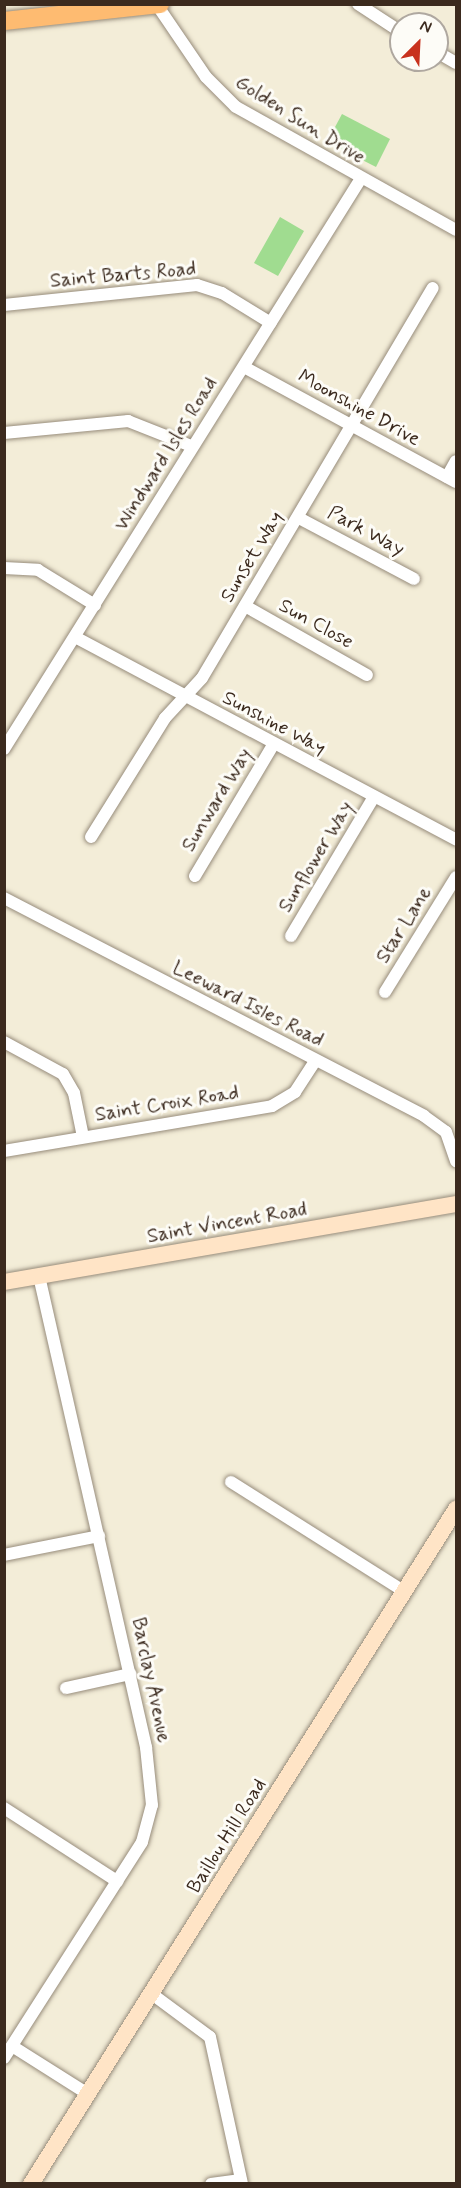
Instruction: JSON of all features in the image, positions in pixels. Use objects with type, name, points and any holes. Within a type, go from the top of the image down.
[{"type":"main road","points":[[4,21],[158,5]]},
{"type":"main road","name":"Saint Vincent Road","points":[[4,1282],[456,1204]]},
{"type":"main road","name":"Baillou Hill Road","points":[[31,2184],[456,1509]]},
{"type":"street","points":[[358,4],[389,24]]},
{"type":"street","name":"Golden Sun Drive","points":[[158,5],[206,77],[236,107],[360,180],[456,230]]},
{"type":"street","name":"Windward Isles Road","points":[[4,749],[95,605],[191,446],[244,367],[360,180]]},
{"type":"street","name":"Saint Barts Road","points":[[4,305],[197,285],[222,293],[271,323]]},
{"type":"street","name":"Sunset Way","points":[[91,837],[245,606],[433,288]]},
{"type":"street","name":"Moonshine Drive","points":[[244,367],[452,480]]},
{"type":"street","points":[[4,434],[128,421],[191,446]]},
{"type":"street","points":[[452,480],[456,461]]},
{"type":"street","name":"Park Way","points":[[299,518],[414,579]]},
{"type":"street","points":[[4,568],[38,570],[95,605]]},
{"type":"street","name":"Sun Close","points":[[245,606],[367,675]]},
{"type":"street","name":"Sunshine Way","points":[[75,637],[184,698],[456,840]]},
{"type":"street","name":"Sunward Way","points":[[195,876],[273,745]]},
{"type":"street","name":"Sunflower Way","points":[[291,936],[374,798]]},
{"type":"street","name":"Star Lane","points":[[385,992],[456,877]]},
{"type":"street","name":"Leeward Isles Road","points":[[4,898],[432,1121],[451,1140],[456,1161]]},
{"type":"street","points":[[4,1042],[63,1074],[74,1092],[83,1137]]},
{"type":"street","name":"Saint Croix Road","points":[[4,1151],[272,1106],[295,1092],[315,1061]]},
{"type":"street","name":"Barclay Avenue","points":[[4,2058],[142,1842],[152,1805],[130,1674],[39,1276]]},
{"type":"street","points":[[231,1482],[405,1592]]},
{"type":"street","points":[[4,1555],[99,1536]]},
{"type":"street","points":[[66,1688],[130,1674]]},
{"type":"street","points":[[4,1808],[117,1881]]},
{"type":"street","points":[[152,1995],[210,2037],[242,2182],[211,2184]]},
{"type":"street","points":[[12,2046],[88,2094]]},
{"type":"green space","points":[[342,114],[390,139],[376,167],[327,142]]},
{"type":"green space","points":[[280,217],[304,231],[278,276],[254,263]]}]
